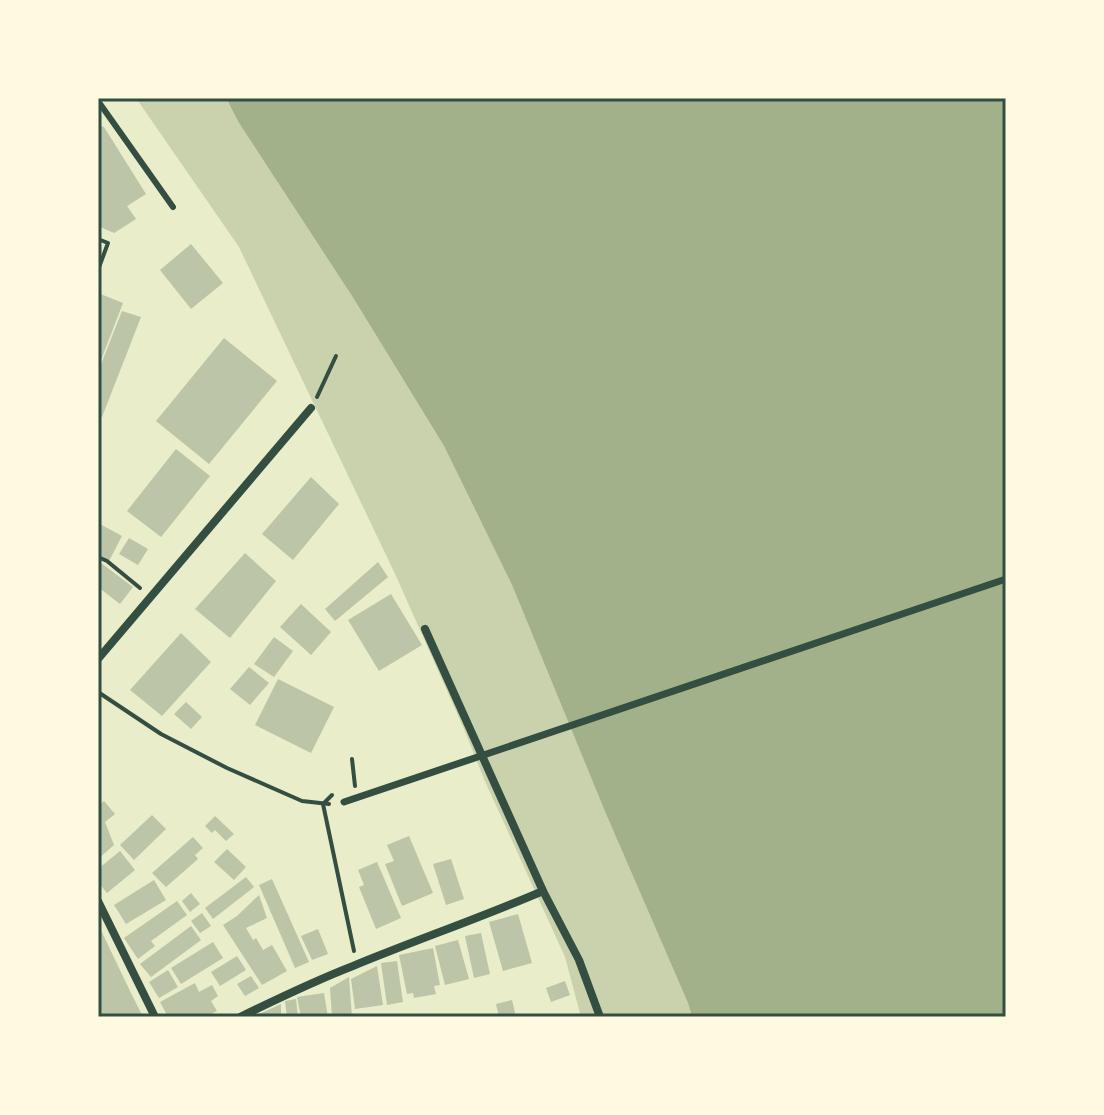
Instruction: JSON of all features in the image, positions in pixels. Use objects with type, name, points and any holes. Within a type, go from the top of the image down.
[{"type":"street","points":[[98,659],[311,408]]},
{"type":"street","points":[[344,802],[1006,579]]},
{"type":"street","points":[[425,629],[543,891],[579,960],[600,1017]]},
{"type":"street","points":[[240,1017],[354,965],[543,891]]},
{"type":"street","points":[[98,901],[155,1017]]},
{"type":"lane","points":[[98,101],[173,207]]},
{"type":"path","points":[[98,239],[108,243],[98,270]]},
{"type":"path","points":[[311,408],[336,356]]},
{"type":"path","points":[[98,557],[151,597]]},
{"type":"path","points":[[98,692],[161,734],[227,768],[302,801],[323,804],[344,802]]},
{"type":"path","points":[[323,804],[354,946]]},
{"type":"shaded area","points":[[136,98],[226,98],[444,446],[512,585],[692,1017],[581,1017],[565,957],[464,729],[396,576],[239,247]]},
{"type":"shaded area","points":[[226,98],[1006,98],[1006,1017],[692,1017],[512,585],[444,446]]},
{"type":"building","points":[[98,125],[104,127],[146,194],[127,206],[136,219],[114,233],[98,226]]},
{"type":"building","points":[[191,244],[223,283],[191,309],[160,270]]},
{"type":"building","points":[[98,293],[123,303],[98,368]]},
{"type":"building","points":[[122,311],[141,317],[102,417],[98,416],[98,372]]},
{"type":"building","points":[[224,338],[277,381],[209,464],[156,421]]},
{"type":"building","points":[[176,449],[210,476],[161,537],[127,511]]},
{"type":"building","points":[[311,477],[339,504],[293,560],[262,534]]},
{"type":"building","points":[[98,523],[122,536],[108,563],[98,558]]},
{"type":"building","points":[[129,538],[148,549],[138,565],[119,554]]},
{"type":"building","points":[[245,553],[276,581],[230,638],[195,609]]},
{"type":"building","points":[[378,562],[388,577],[335,621],[325,609]]},
{"type":"building","points":[[101,563],[133,587],[120,604],[98,587],[98,566]]},
{"type":"building","points":[[391,594],[422,645],[379,671],[348,620]]},
{"type":"building","points":[[301,604],[331,632],[311,655],[280,627]]},
{"type":"building","points":[[181,633],[211,662],[162,716],[130,690]]},
{"type":"building","points":[[274,637],[293,651],[274,677],[254,664]]},
{"type":"building","points":[[249,667],[269,683],[250,705],[230,689]]},
{"type":"building","points":[[278,679],[334,707],[311,753],[255,725]]},
{"type":"building","points":[[186,702],[202,717],[191,729],[174,714]]},
{"type":"building","points":[[104,801],[115,814],[105,822],[114,845],[98,859],[98,806]]},
{"type":"building","points":[[152,815],[166,829],[134,860],[120,845]]},
{"type":"building","points":[[215,816],[234,834],[226,841],[215,830],[212,833],[205,826]]},
{"type":"building","points":[[409,836],[433,893],[402,906],[385,864],[394,861],[387,845]]},
{"type":"building","points":[[193,837],[203,848],[195,855],[198,859],[166,887],[152,873]]},
{"type":"building","points":[[227,849],[246,867],[234,880],[214,862]]},
{"type":"building","points":[[120,851],[135,870],[107,893],[98,882],[98,869]]},
{"type":"building","points":[[451,859],[464,899],[446,905],[433,864]]},
{"type":"building","points":[[377,862],[401,918],[376,929],[359,887],[364,885],[358,870]]},
{"type":"building","points":[[246,877],[254,887],[213,919],[205,908]]},
{"type":"building","points":[[272,879],[309,962],[295,968],[259,885]]},
{"type":"building","points":[[154,880],[166,900],[126,924],[114,905]]},
{"type":"building","points":[[191,893],[200,904],[190,912],[182,901]]},
{"type":"building","points":[[259,895],[267,918],[246,928],[263,950],[272,945],[287,971],[262,985],[223,925]]},
{"type":"building","points":[[177,901],[187,915],[151,941],[155,946],[138,959],[124,938]]},
{"type":"building","points":[[202,913],[211,926],[200,933],[191,921]]},
{"type":"building","points":[[518,914],[532,963],[503,971],[489,922]]},
{"type":"building","points":[[98,924],[143,1017],[98,1017]]},
{"type":"building","points":[[191,926],[201,940],[151,977],[140,964]]},
{"type":"building","points":[[318,929],[328,954],[312,960],[301,936]]},
{"type":"building","points":[[481,933],[490,974],[474,978],[465,936]]},
{"type":"building","points":[[458,940],[469,979],[445,985],[435,946]]},
{"type":"building","points":[[213,942],[223,958],[181,984],[171,968]]},
{"type":"building","points":[[433,948],[440,985],[434,986],[436,994],[414,998],[413,993],[407,994],[399,955]]},
{"type":"building","points":[[237,956],[246,970],[220,986],[211,972]]},
{"type":"building","points":[[397,961],[403,1002],[387,1005],[381,963]]},
{"type":"building","points":[[377,966],[383,1005],[355,1009],[351,979]]},
{"type":"building","points":[[168,970],[178,987],[159,998],[149,982]]},
{"type":"building","points":[[251,976],[259,988],[245,996],[237,984]]},
{"type":"building","points":[[349,977],[352,1017],[332,1017],[330,988]]},
{"type":"building","points":[[565,981],[570,995],[551,1002],[546,988]]},
{"type":"building","points":[[195,983],[199,992],[212,985],[218,996],[211,1001],[217,1011],[205,1017],[168,1017],[160,1002]]},
{"type":"building","points":[[324,993],[328,1017],[301,1017],[297,997]]},
{"type":"building","points":[[296,999],[298,1017],[287,1017],[285,1001]]},
{"type":"building","points":[[512,1000],[516,1017],[499,1017],[496,1004]]},
{"type":"building","points":[[281,1004],[281,1017],[253,1017]]}]
